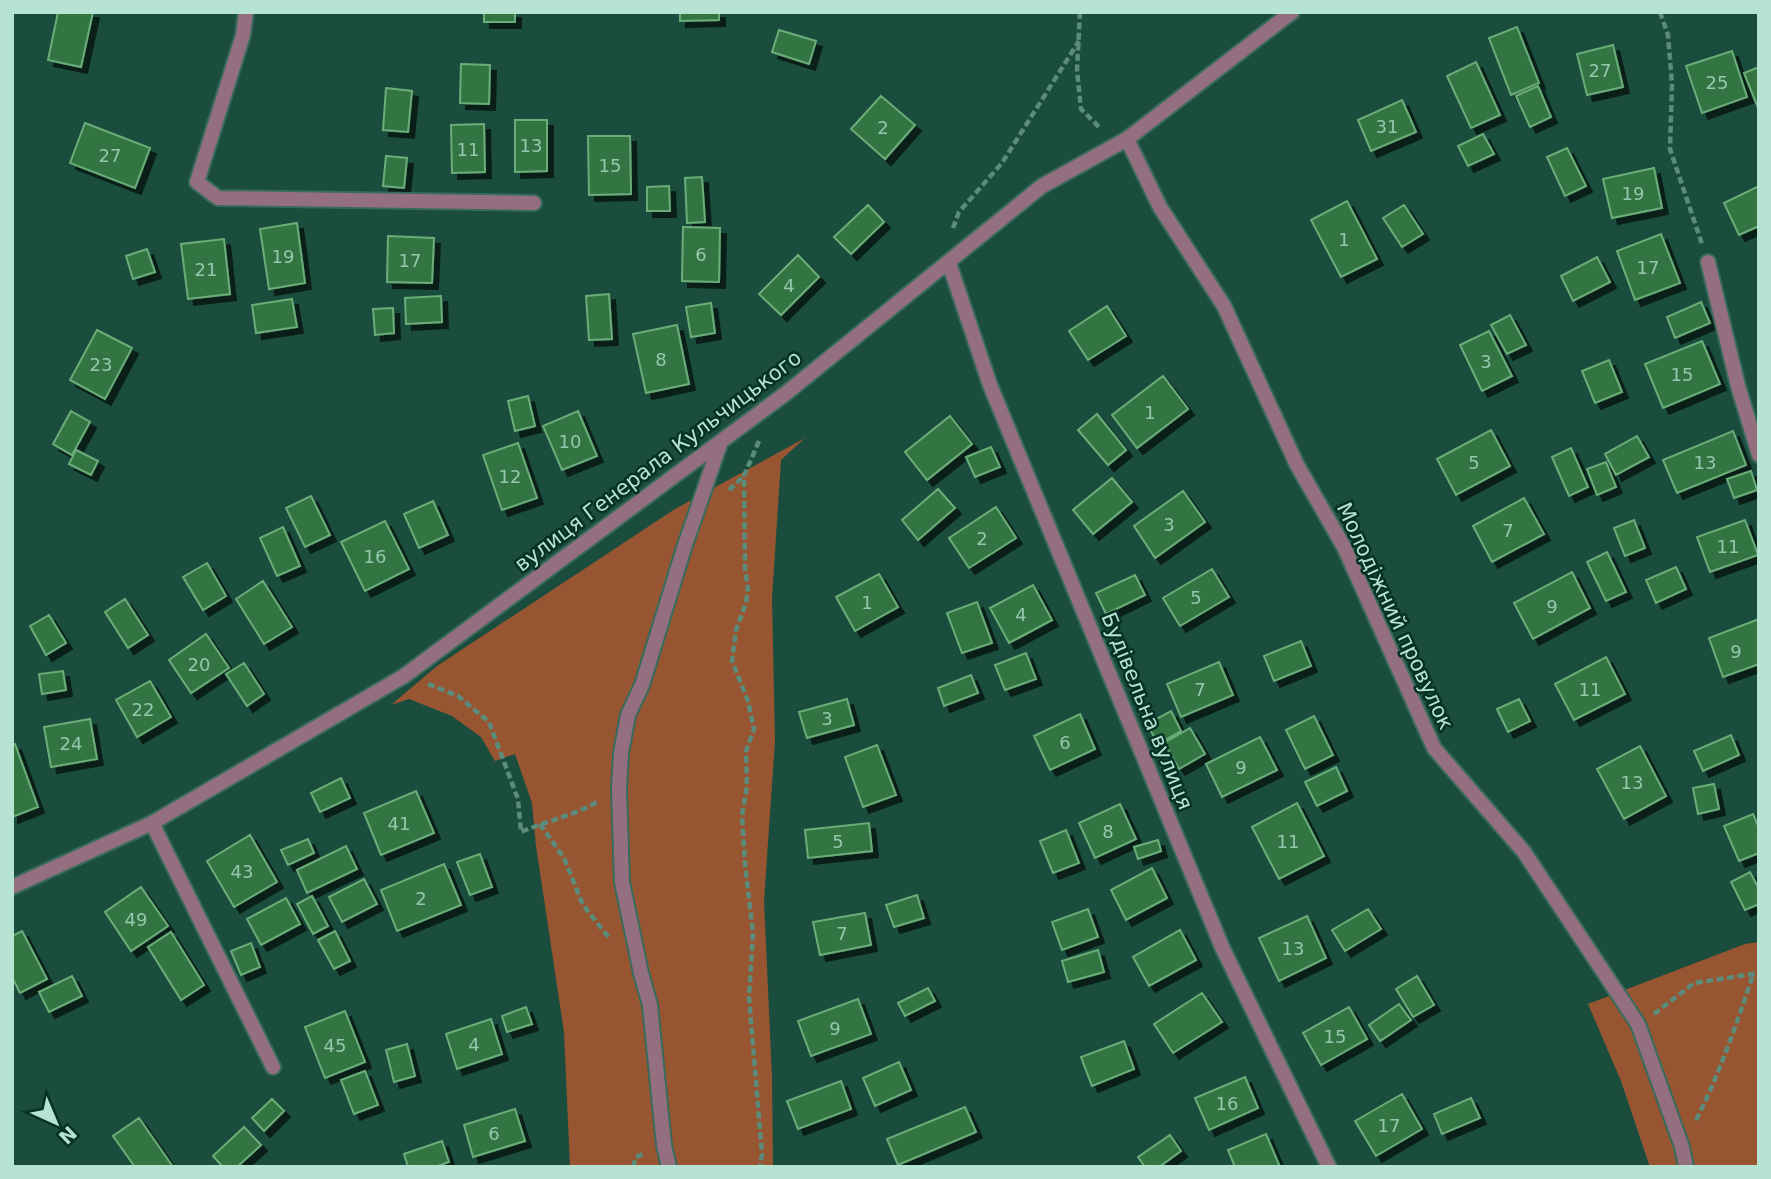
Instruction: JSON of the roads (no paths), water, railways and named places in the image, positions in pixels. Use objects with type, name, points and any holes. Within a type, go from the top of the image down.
[{"type":"street","points":[[246,12],[243,35],[197,182],[218,198],[534,203]]},
{"type":"street","name":"вулиця Генерала Кульчицького","points":[[12,887],[152,823],[404,676],[720,444],[1042,186],[1127,139],[1288,13]]},
{"type":"street","name":"Молодіжний провулок","points":[[1127,139],[1160,207],[1224,306],[1297,464],[1344,547],[1434,748],[1524,852],[1638,1024],[1682,1147],[1686,1167]]},
{"type":"street","points":[[1708,262],[1738,386],[1759,455]]},
{"type":"street","name":"Будівельна вулиця","points":[[949,263],[990,385],[1217,935],[1329,1167]]},
{"type":"street","points":[[668,1167],[650,1005],[640,973],[622,882],[621,753],[628,715],[642,685],[684,548],[720,444]]},
{"type":"street","points":[[152,823],[273,1068]]}]
